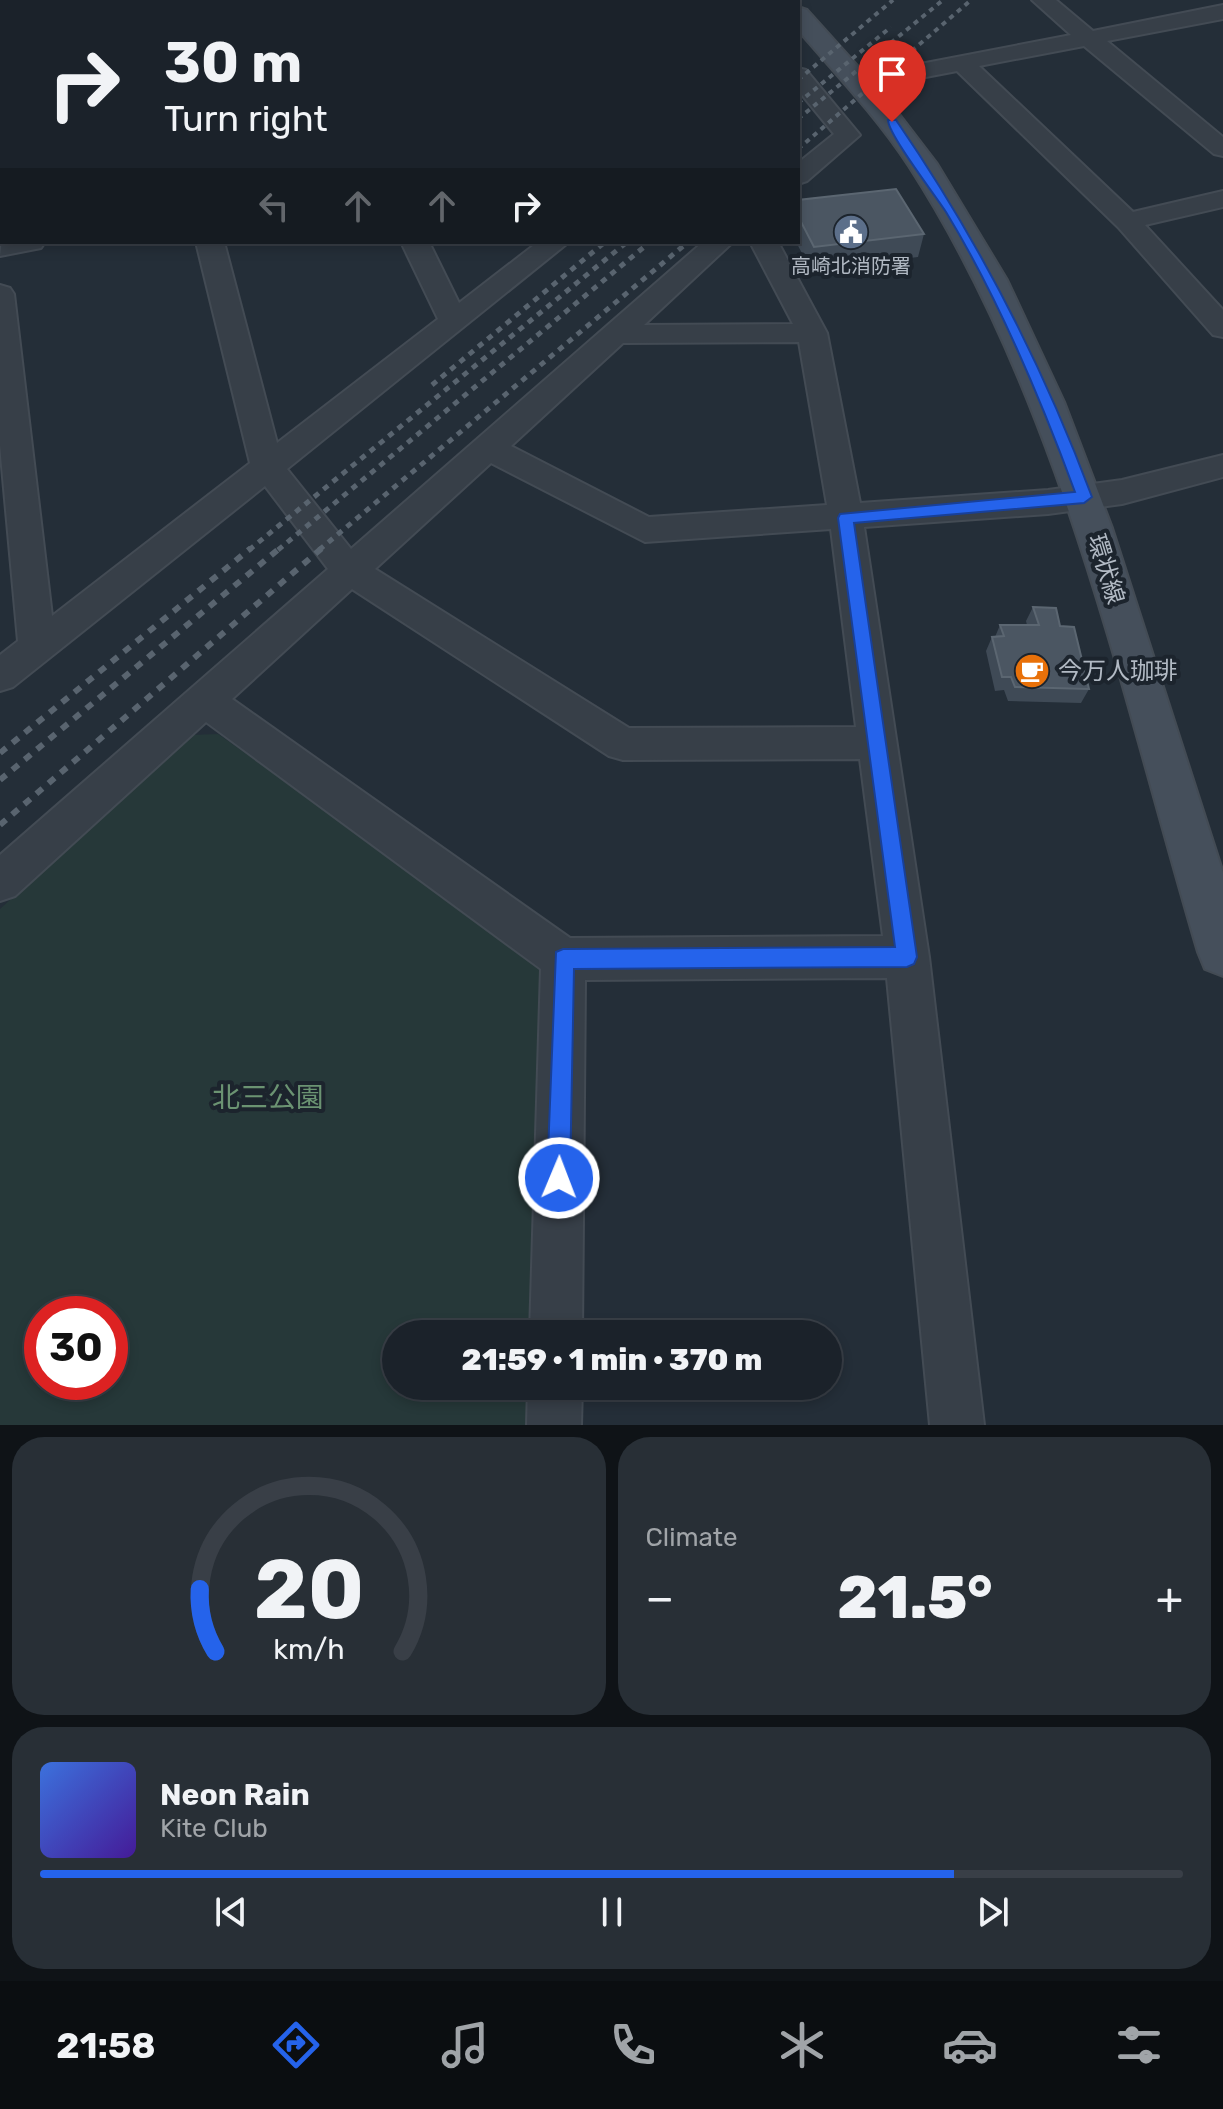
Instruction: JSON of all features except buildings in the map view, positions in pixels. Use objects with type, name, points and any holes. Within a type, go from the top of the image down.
[{"type":"street","points":[[1043,0],[1223,149]]},
{"type":"street","points":[[858,83],[1213,14],[1223,31]]},
{"type":"street","name":"環状線","points":[[800,17],[892,122],[953,214],[1035,373],[1084,497],[1223,952]]},
{"type":"street","points":[[962,63],[1127,221],[1223,328]]},
{"type":"street","points":[[800,77],[848,135],[800,174]]},
{"type":"street","points":[[1127,221],[1223,199]]},
{"type":"street","points":[[0,248],[21,244]]},
{"type":"street","points":[[211,244],[267,466],[348,569],[623,744],[879,743]]},
{"type":"street","points":[[416,244],[454,322]]},
{"type":"street","points":[[0,676],[552,244]]},
{"type":"street","points":[[0,882],[348,569],[717,244]]},
{"type":"street","points":[[765,244],[812,333],[846,518],[907,957],[957,1425]]},
{"type":"street","points":[[0,294],[37,646]]},
{"type":"street","points":[[616,334],[812,333]]},
{"type":"street","points":[[487,447],[645,530],[846,518],[1084,497],[1122,492],[1223,466]]},
{"type":"street","points":[[205,700],[563,959],[907,957]]},
{"type":"street","points":[[556,1320],[563,959]]},
{"type":"street","points":[[554,1425],[555,1400]]},
{"type":"green space","name":"北三公園","points":[[218,734],[533,954],[544,980],[532,1320],[382,1320],[382,1400],[530,1400],[529,1425],[0,1425],[0,909],[191,735]]},
{"type":"railway","points":[[800,78],[893,0]]},
{"type":"railway","points":[[800,117],[943,0]]},
{"type":"railway","points":[[800,147],[971,0]]},
{"type":"railway","points":[[800,101],[891,27]]},
{"type":"railway","points":[[432,385],[603,244]]},
{"type":"railway","points":[[249,550],[625,244]]},
{"type":"railway","points":[[278,550],[648,244]]},
{"type":"railway","points":[[319,550],[686,244]]},
{"type":"railway","points":[[0,753],[251,548]]},
{"type":"railway","points":[[0,780],[280,548]]},
{"type":"railway","points":[[0,825],[322,548]]},
{"type":"place","name":"高崎北消防署","points":[[851,232]]},
{"type":"place","name":"今万人珈琲","points":[[1032,671]]},
{"type":"route","points":[[559,1178],[563,959],[907,957],[846,518],[1084,497],[1060,431],[1009,318],[953,214],[892,122]]}]
